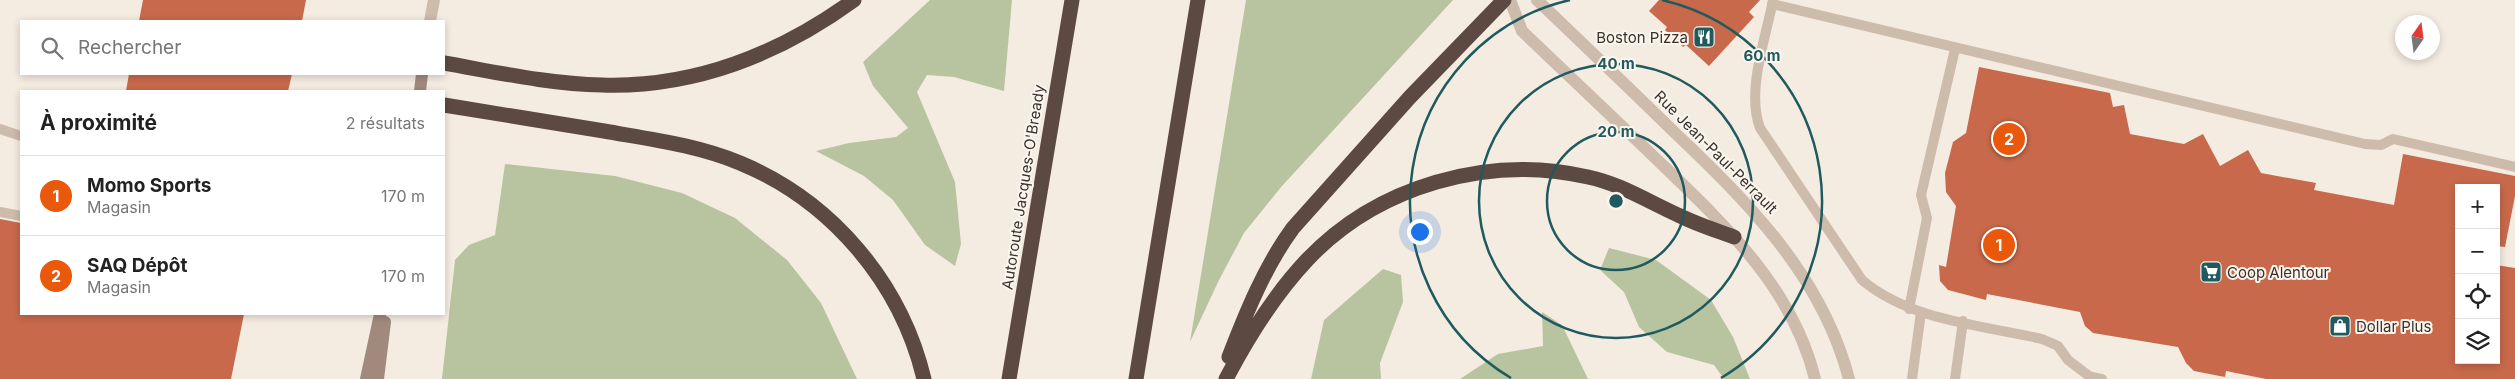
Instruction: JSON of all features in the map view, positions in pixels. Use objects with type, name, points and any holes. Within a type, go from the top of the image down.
[{"type":"highway","points":[[445,63],[590,85],[634,85],[667,82],[713,72],[757,57],[809,30],[854,0]]},
{"type":"highway","name":"Autoroute Jacques-O'Bready","points":[[1010,379],[1072,0]]},
{"type":"highway","points":[[1136,379],[1198,0]]},
{"type":"highway","points":[[1221,379],[1251,306],[1283,241],[1322,193],[1410,97],[1504,0]]},
{"type":"highway","points":[[445,105],[704,150],[740,162],[773,179],[799,196],[832,222],[869,262],[886,287],[907,328],[924,379]]},
{"type":"highway","points":[[1226,379],[1269,307],[1296,272],[1319,248],[1344,227],[1375,208],[1408,192],[1443,180],[1503,170],[1548,171],[1587,176],[1623,187],[1677,215],[1734,237]]},
{"type":"main road","points":[[420,90],[422,75]]},
{"type":"main road","points":[[366,379],[380,315]]},
{"type":"main road","points":[[378,379],[386,315]]},
{"type":"street","points":[[430,20],[434,0]]},
{"type":"street","points":[[1510,0],[1522,31],[1734,237],[1763,271],[1786,305],[1805,346],[1815,379]]},
{"type":"street","name":"Rue Jean-Paul-Perrault","points":[[1537,0],[1719,174],[1764,222],[1798,268],[1818,300],[1837,339],[1849,379]]},
{"type":"lane","points":[[2102,379],[2089,376],[2068,360],[2058,346],[2042,338],[1909,309],[1881,296],[1862,280],[1760,128],[1754,115],[1753,98],[1773,2],[1956,48],[2365,144],[2381,145],[2393,139],[2515,167]]},
{"type":"lane","points":[[1909,309],[1927,218],[1921,195],[1956,48]]},
{"type":"lane","points":[[0,129],[20,136]]},
{"type":"lane","points":[[0,212],[20,216]]},
{"type":"lane","points":[[1912,379],[1921,312]]},
{"type":"lane","points":[[1955,379],[1963,321]]},
{"type":"green space","points":[[930,0],[1012,0],[1004,91],[954,77],[927,75],[917,92],[955,182],[961,244],[955,266],[925,245],[893,200],[864,176],[816,151],[849,143],[896,137],[908,128],[873,86],[863,62]]},
{"type":"green space","points":[[1246,0],[1453,0],[1282,186],[1244,233],[1219,280],[1190,342]]},
{"type":"green space","points":[[505,164],[615,176],[682,193],[735,218],[787,260],[821,303],[857,379],[442,379],[455,260],[469,245],[495,235]]},
{"type":"green space","points":[[1609,248],[1656,260],[1711,300],[1733,337],[1750,379],[1724,379],[1714,365],[1667,352],[1639,327],[1624,292],[1600,270]]},
{"type":"green space","points":[[1383,269],[1401,275],[1403,302],[1380,363],[1381,379],[1311,379],[1324,320]]},
{"type":"green space","points":[[1542,312],[1562,325],[1588,379],[1460,379],[1498,354],[1543,346]]},
{"type":"building","points":[[143,0],[306,0],[302,20],[139,20]]},
{"type":"building","name":"Boston Pizza","points":[[1659,0],[1760,0],[1749,12],[1754,17],[1709,66],[1686,45],[1683,47],[1665,30],[1667,27],[1649,11]]},
{"type":"building","points":[[1979,67],[2110,93],[2113,107],[2124,105],[2130,134],[2184,144],[2203,134],[2220,166],[2248,150],[2261,173],[2316,183],[2314,190],[2394,205],[2403,154],[2515,176],[2515,196],[2505,247],[2500,246],[2500,184],[2455,184],[2455,364],[2500,364],[2500,266],[2515,268],[2515,379],[2266,379],[2226,371],[2225,377],[2194,371],[2186,363],[2178,347],[2093,333],[2085,326],[2080,312],[1987,294],[1986,300],[1948,290],[1940,281],[1939,265],[1946,267],[1956,206],[1946,192],[1945,173],[1953,142],[1966,133]]},
{"type":"building","points":[[129,75],[292,75],[288,90],[126,90]]},
{"type":"building","points":[[0,219],[20,223],[20,315],[244,315],[231,379],[0,379]]},
{"type":"place","name":"Boston Pizza","points":[[1704,37]]},
{"type":"place","name":"SAQ Dépôt","points":[[2009,139]]},
{"type":"place","name":"Momo Sports","points":[[1999,245]]},
{"type":"place","name":"Coop Alentour","points":[[2211,272]]},
{"type":"place","name":"Dollar Plus","points":[[2340,326]]}]
